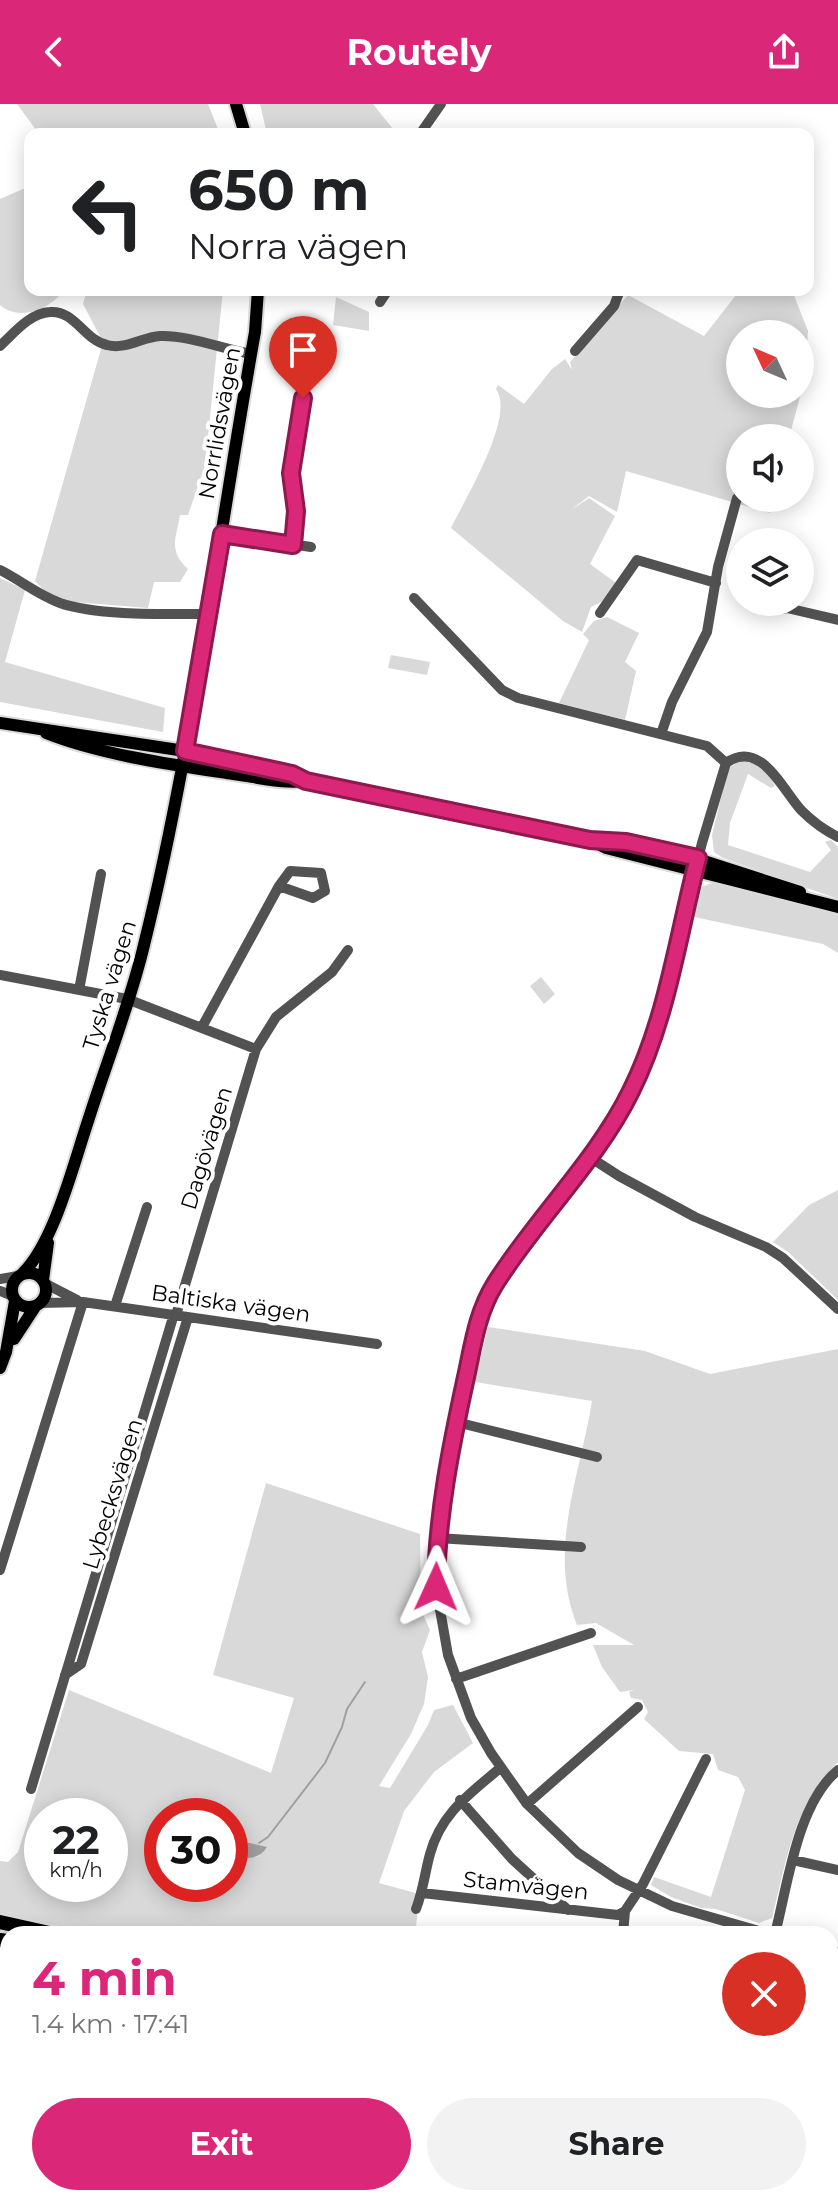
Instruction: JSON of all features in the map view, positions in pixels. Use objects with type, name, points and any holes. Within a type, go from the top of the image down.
[{"type":"main road","points":[[236,104],[243,128]]},
{"type":"main road","name":"Norrlidsvägen","points":[[185,751],[251,354],[257,296]]},
{"type":"main road","points":[[0,723],[185,751],[279,771],[306,781],[590,840],[620,841],[796,890],[809,898],[838,907]]},
{"type":"main road","points":[[38,730],[61,739],[182,765],[290,783],[306,781]]},
{"type":"main road","name":"Tyska vägen","points":[[21,1274],[32,1264],[52,1224],[143,950],[185,751]]},
{"type":"main road","name":"Tyska vägen","points":[[44,1282],[52,1224]]},
{"type":"main road","points":[[0,1368],[6,1352],[14,1298],[12,1286],[21,1274],[35,1273],[44,1282],[46,1294],[6,1352]]},
{"type":"main road","points":[[14,1298],[24,1306],[37,1305]]},
{"type":"street","points":[[424,128],[441,104]]},
{"type":"street","points":[[380,302],[384,296]]},
{"type":"street","points":[[575,351],[614,306],[618,296]]},
{"type":"street","points":[[0,346],[39,314],[53,311],[67,315],[102,344],[117,347],[158,336],[174,337],[251,354]]},
{"type":"street","points":[[293,545],[296,511],[291,473],[315,332]]},
{"type":"street","points":[[661,734],[672,702],[707,632],[734,512]]},
{"type":"street","points":[[222,534],[311,547]]},
{"type":"street","points":[[600,613],[637,560],[716,583]]},
{"type":"street","points":[[0,570],[59,603],[105,611],[208,614]]},
{"type":"street","points":[[414,598],[502,690],[518,698],[707,746],[726,763]]},
{"type":"street","points":[[814,614],[838,620]]},
{"type":"street","points":[[737,1926],[672,1906],[598,1868],[527,1804],[500,1768],[471,1718],[456,1679],[443,1632],[436,1587],[437,1538],[475,1328],[495,1285],[630,1093],[650,1048],[696,864],[726,763],[742,757],[761,761],[800,809],[818,826],[838,837]]},
{"type":"street","points":[[79,990],[101,874]]},
{"type":"street","points":[[202,1027],[279,886]]},
{"type":"street","name":"Dagövägen","points":[[175,1314],[256,1049],[276,1017],[332,972],[348,950]]},
{"type":"street","points":[[0,975],[127,999],[256,1049]]},
{"type":"street","points":[[588,1156],[695,1217],[766,1247],[783,1258],[838,1309]]},
{"type":"street","points":[[115,1306],[147,1207]]},
{"type":"street","points":[[0,1279],[21,1274]]},
{"type":"street","name":"Baltiska vägen","points":[[44,1282],[81,1301]]},
{"type":"street","points":[[0,1291],[14,1298]]},
{"type":"street","points":[[0,1570],[81,1301]]},
{"type":"street","name":"Baltiska vägen","points":[[37,1305],[81,1301],[377,1344]]},
{"type":"street","name":"Lybecksvägen","points":[[31,1789],[175,1314]]},
{"type":"street","name":"Lybecksvägen","points":[[65,1675],[81,1664],[188,1317]]},
{"type":"street","points":[[456,1422],[597,1457]]},
{"type":"street","points":[[437,1538],[581,1547]]},
{"type":"street","points":[[456,1679],[591,1633]]},
{"type":"street","points":[[527,1804],[638,1707]]},
{"type":"street","points":[[624,1926],[625,1911],[639,1890],[706,1759]]},
{"type":"street","points":[[416,1909],[430,1853],[439,1831],[460,1800],[500,1768]]},
{"type":"street","points":[[777,1926],[804,1820],[826,1780],[838,1770]]},
{"type":"street","points":[[460,1800],[512,1859],[568,1910]]},
{"type":"street","points":[[793,1860],[838,1870]]},
{"type":"street","name":"Stamvägen","points":[[422,1893],[618,1915],[625,1911]]},
{"type":"shaded area","points":[[17,104],[208,104],[218,128],[35,128]]},
{"type":"shaded area","points":[[260,104],[373,104],[392,128],[266,128]]},
{"type":"shaded area","points":[[24,189],[24,296],[59,296],[43,308],[25,313],[0,305],[0,199]]},
{"type":"shaded area","points":[[85,296],[222,296],[205,466],[188,515],[180,515],[176,538],[178,556],[188,569],[180,582],[154,582],[148,608],[74,602],[48,594],[35,581],[103,342],[83,304]]},
{"type":"shaded area","points":[[627,296],[704,336],[735,296],[794,296],[804,320],[726,320],[726,408],[797,408],[793,424],[726,424],[726,500],[626,471],[617,512],[589,496],[571,510],[589,498],[615,516],[590,564],[616,583],[603,601],[591,607],[582,632],[563,621],[451,528],[494,437],[499,418],[498,385],[524,404],[552,369],[565,359],[572,370],[570,362]]},
{"type":"shaded area","points":[[336,297],[369,312],[369,331],[333,325]]},
{"type":"shaded area","points":[[0,578],[25,590],[5,662],[165,708],[163,732],[0,702]]},
{"type":"shaded area","points":[[607,617],[639,633],[625,662],[636,671],[625,720],[559,703],[589,640],[583,634],[594,621]]},
{"type":"shaded area","points":[[391,655],[430,662],[427,675],[388,668]]},
{"type":"shaded area","points":[[741,761],[762,769],[775,786],[771,788],[748,774],[730,823],[728,845],[810,872],[831,850],[825,842],[831,840],[838,847],[838,899],[723,858],[714,852],[712,835],[728,768]]},
{"type":"shaded area","points":[[718,881],[838,914],[838,953],[823,944],[694,917],[698,888]]},
{"type":"shaded area","points":[[541,977],[555,994],[544,1004],[530,986]]},
{"type":"shaded area","points":[[838,1190],[838,1300],[788,1252],[773,1242],[809,1205]]},
{"type":"shaded area","points":[[488,1327],[645,1351],[710,1374],[838,1349],[838,1762],[823,1779],[801,1816],[772,1918],[759,1923],[716,1909],[701,1908],[671,1897],[651,1885],[654,1877],[711,1897],[745,1790],[738,1777],[718,1770],[713,1754],[679,1751],[644,1719],[648,1712],[642,1700],[631,1698],[629,1692],[634,1690],[620,1692],[602,1667],[593,1645],[634,1645],[596,1623],[577,1625],[565,1569],[565,1541],[592,1401],[475,1382],[476,1360],[480,1360]]},
{"type":"shaded area","points":[[266,1483],[420,1534],[421,1610],[430,1630],[422,1652],[428,1677],[424,1704],[411,1734],[379,1786],[390,1788],[434,1710],[453,1705],[473,1743],[434,1772],[404,1811],[379,1883],[419,1894],[416,1926],[59,1926],[0,1914],[0,1861],[8,1862],[18,1852],[24,1833],[24,1902],[128,1902],[128,1798],[35,1798],[69,1690],[271,1773],[294,1698],[213,1675]]},
{"type":"shaded area","points":[[248,1843],[267,1847],[260,1854],[250,1858]]},
{"type":"waterway","points":[[259,1843],[268,1837],[325,1763],[347,1709],[365,1682]]},
{"type":"route","points":[[303,398],[291,473],[296,511],[293,545],[222,534],[185,751],[292,774],[306,781],[590,840],[644,845],[698,858],[650,1048],[630,1093],[612,1123],[495,1285],[475,1328],[442,1498],[436,1587]]}]
